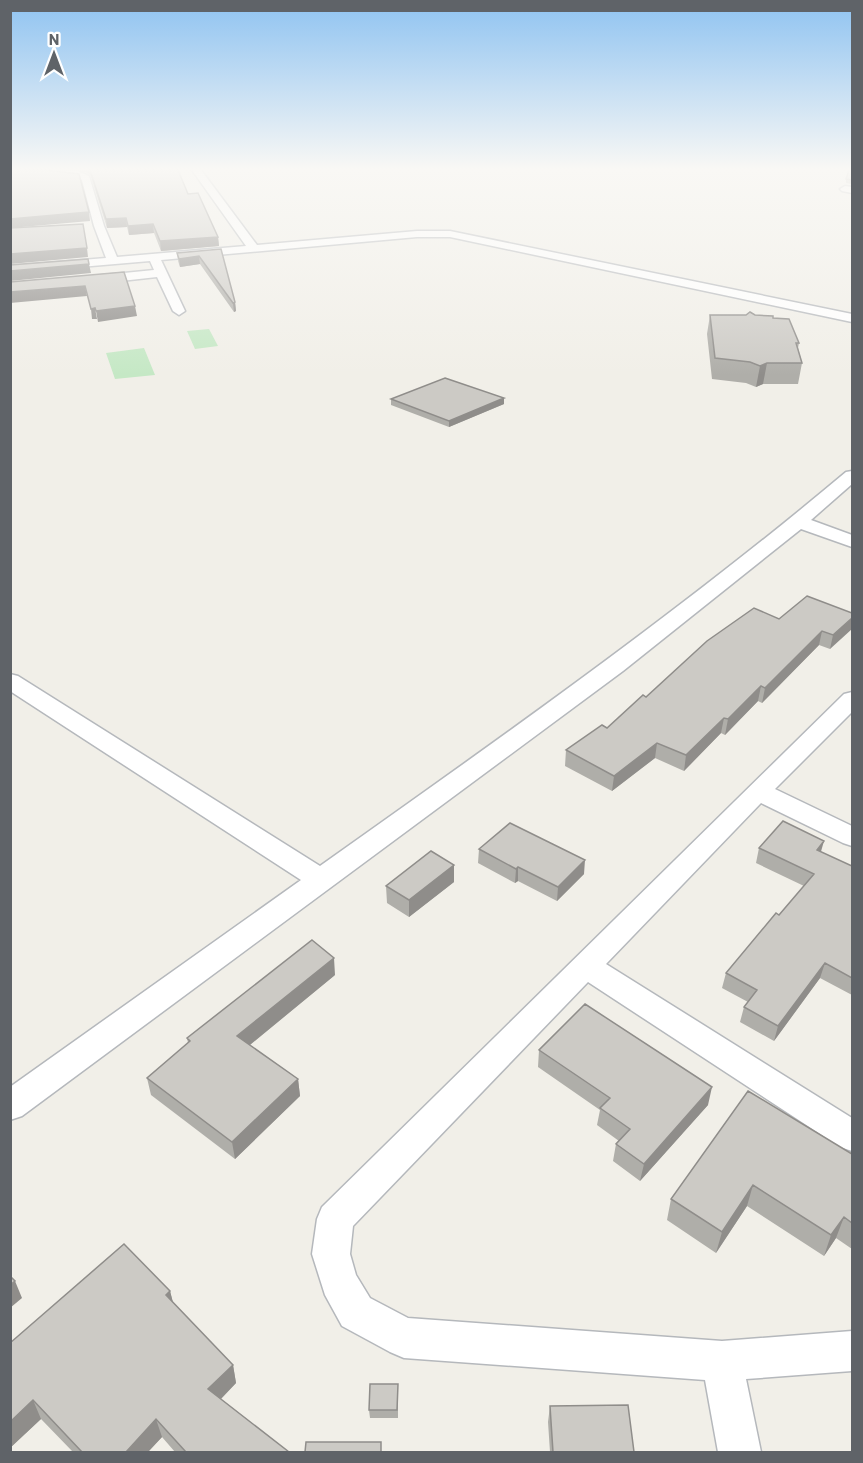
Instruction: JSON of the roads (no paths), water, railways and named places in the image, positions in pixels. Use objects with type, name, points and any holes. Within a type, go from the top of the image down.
[{"type":"street","points":[[100,238],[113,261]]},
{"type":"street","points":[[246,238],[254,249]]},
{"type":"street","points":[[10,270],[371,238]]},
{"type":"street","points":[[470,238],[852,318]]},
{"type":"street","points":[[154,257],[179,311]]},
{"type":"street","points":[[80,281],[161,273]]},
{"type":"street","points":[[10,1106],[81,1057],[320,879],[615,666],[798,522],[852,476]]},
{"type":"street","points":[[798,522],[852,541]]},
{"type":"street","points":[[10,681],[320,879]]},
{"type":"street","points":[[852,699],[758,791],[335,1220],[331,1254],[339,1282],[356,1312],[404,1338],[722,1361],[852,1351]]},
{"type":"street","points":[[758,791],[852,837]]},
{"type":"street","points":[[586,966],[852,1136]]},
{"type":"street","points":[[722,1361],[739,1452]]}]
